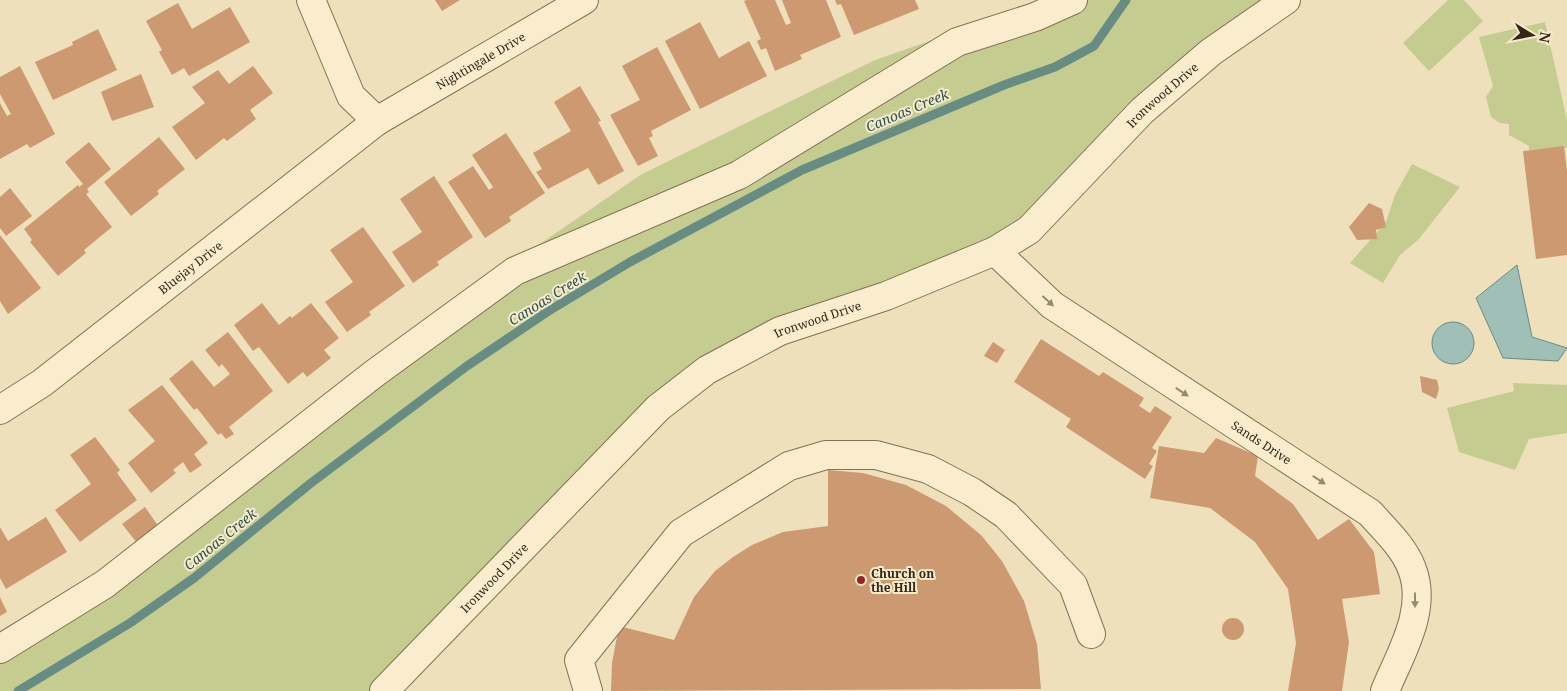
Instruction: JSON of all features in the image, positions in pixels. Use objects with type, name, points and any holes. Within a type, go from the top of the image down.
[{"type":"street","points":[[310,0],[351,96],[377,121]]},
{"type":"street","name":"Nightingale Drive","points":[[377,121],[584,0]]},
{"type":"street","points":[[0,648],[105,584],[375,373],[514,271],[739,175],[957,42],[1035,17],[1073,0]]},
{"type":"street","name":"Ironwood Drive","points":[[384,691],[658,408],[707,370],[780,331],[886,296],[995,250],[1029,230],[1149,105],[1211,52],[1286,0]]},
{"type":"street","name":"Bluejay Drive","points":[[0,410],[42,383],[377,121]]},
{"type":"street","name":"Sands Drive","points":[[995,250],[1052,305],[1370,513],[1397,543],[1412,570],[1416,599],[1414,623],[1385,691]]},
{"type":"street","points":[[588,691],[579,660],[681,533],[789,466],[826,455],[876,455],[928,469],[972,492],[1006,515],[1073,585],[1090,634]]},
{"type":"green space","points":[[1048,0],[1288,0],[1211,52],[1029,230],[780,331],[658,408],[384,691],[0,691],[0,631],[93,577],[366,363],[642,174],[875,60]]},
{"type":"green space","points":[[1448,0],[1464,0],[1483,21],[1429,71],[1403,43]]},
{"type":"green space","points":[[1545,22],[1567,120],[1567,148],[1529,150],[1529,146],[1509,135],[1509,124],[1500,123],[1491,117],[1486,97],[1493,86],[1479,37]]},
{"type":"green space","points":[[1412,164],[1460,187],[1418,240],[1400,255],[1383,283],[1350,263],[1386,222],[1395,195]]},
{"type":"green space","points":[[1513,383],[1567,385],[1567,433],[1529,439],[1515,470],[1459,452],[1447,408],[1514,391]]},
{"type":"water","points":[[1517,265],[1532,337],[1567,348],[1558,361],[1503,358],[1476,298]]},
{"type":"water","points":[[1449,322],[1457,322],[1468,328],[1474,343],[1468,358],[1457,364],[1449,364],[1438,358],[1432,347],[1432,339],[1438,328]]},
{"type":"building","points":[[435,0],[460,0],[442,11]]},
{"type":"building","points":[[775,0],[786,25],[791,23],[782,0],[826,0],[841,37],[800,55],[802,59],[775,71],[766,48],[761,50],[757,41],[761,39],[744,1]]},
{"type":"building","points":[[835,0],[915,0],[919,9],[854,35],[841,4],[837,5]]},
{"type":"building","points":[[178,3],[192,29],[230,7],[250,42],[189,76],[184,68],[172,75],[159,52],[162,50],[146,21]]},
{"type":"building","points":[[700,22],[719,58],[749,41],[767,76],[700,109],[665,41]]},
{"type":"building","points":[[98,29],[117,70],[53,100],[35,62],[73,45],[72,42]]},
{"type":"building","points":[[657,47],[691,110],[651,131],[653,136],[649,138],[658,156],[638,166],[610,115],[640,100],[622,66]]},
{"type":"building","points":[[20,66],[55,134],[30,148],[27,144],[0,159],[0,103],[7,116],[11,114],[0,94],[0,77]]},
{"type":"building","points":[[253,66],[273,93],[250,110],[256,119],[227,141],[224,138],[196,160],[172,127],[205,103],[192,87],[218,70],[229,84]]},
{"type":"building","points":[[141,74],[154,107],[112,121],[101,92]]},
{"type":"building","points":[[580,86],[601,121],[598,122],[624,171],[598,185],[588,168],[548,189],[536,172],[542,169],[533,153],[571,131],[554,102]]},
{"type":"building","points":[[506,133],[545,193],[509,217],[511,221],[485,238],[448,182],[473,166],[489,190],[493,187],[472,155]]},
{"type":"building","points":[[159,137],[185,169],[157,191],[159,194],[131,216],[104,182]]},
{"type":"building","points":[[89,142],[111,169],[87,189],[89,192],[86,194],[112,227],[84,250],[86,253],[58,276],[30,242],[32,240],[24,229],[78,185],[79,187],[83,184],[65,162]]},
{"type":"building","points":[[1564,146],[1567,171],[1567,255],[1536,259],[1523,151]]},
{"type":"building","points":[[434,176],[473,237],[437,262],[439,265],[413,283],[392,252],[422,232],[400,199]]},
{"type":"building","points":[[10,188],[32,216],[6,236],[0,228],[0,197]]},
{"type":"building","points":[[1369,203],[1382,209],[1386,227],[1376,230],[1377,239],[1357,240],[1349,227]]},
{"type":"building","points":[[363,227],[405,286],[369,312],[371,315],[347,332],[325,302],[353,282],[330,250]]},
{"type":"building","points":[[0,235],[41,288],[8,314],[0,301]]},
{"type":"building","points":[[262,303],[279,325],[290,316],[292,318],[311,303],[339,338],[324,350],[331,358],[307,377],[303,372],[288,384],[259,347],[253,351],[234,325]]},
{"type":"building","points":[[228,332],[273,391],[229,427],[234,434],[226,439],[221,433],[218,435],[197,408],[194,410],[169,379],[192,360],[214,387],[230,374],[222,364],[219,367],[205,350]]},
{"type":"building","points":[[1041,339],[1099,376],[1103,372],[1144,398],[1139,406],[1150,413],[1155,406],[1172,417],[1152,448],[1157,451],[1149,464],[1153,466],[1145,479],[1066,427],[1071,419],[1014,382]]},
{"type":"building","points":[[993,342],[1005,350],[997,363],[984,356]]},
{"type":"building","points":[[1420,376],[1437,380],[1439,389],[1436,399],[1422,392]]},
{"type":"building","points":[[162,385],[208,443],[194,454],[202,465],[190,473],[183,462],[173,470],[176,473],[151,493],[128,463],[155,441],[128,410]]},
{"type":"building","points":[[95,437],[120,470],[117,473],[137,500],[80,542],[55,510],[91,484],[70,455]]},
{"type":"building","points":[[1216,438],[1258,456],[1255,476],[1293,504],[1318,540],[1349,519],[1374,552],[1380,594],[1342,599],[1349,642],[1342,691],[1288,691],[1296,643],[1288,589],[1255,542],[1210,508],[1150,498],[1159,446],[1204,453]]},
{"type":"building","name":"Church on the Hill","points":[[828,470],[863,473],[906,485],[946,506],[981,535],[1002,561],[1024,601],[1037,644],[1041,689],[611,691],[612,663],[619,626],[674,640],[694,597],[715,571],[733,557],[752,545],[783,532],[828,526]]},
{"type":"building","points":[[145,507],[159,527],[137,543],[122,524]]},
{"type":"building","points":[[46,517],[67,552],[6,589],[0,578],[0,527],[8,541]]},
{"type":"building","points":[[0,597],[7,612],[0,616]]},
{"type":"building","points":[[1233,618],[1243,625],[1244,629],[1237,639],[1233,640],[1223,633],[1222,629],[1229,619]]},
{"type":"waterway","name":"Canoas Creek","points":[[18,691],[130,623],[194,578],[311,483],[467,366],[547,312],[630,262],[802,170],[1004,85],[1055,67],[1094,46],[1126,0]]},
{"type":"place","name":"Church on the Hill","points":[[861,580]]}]
